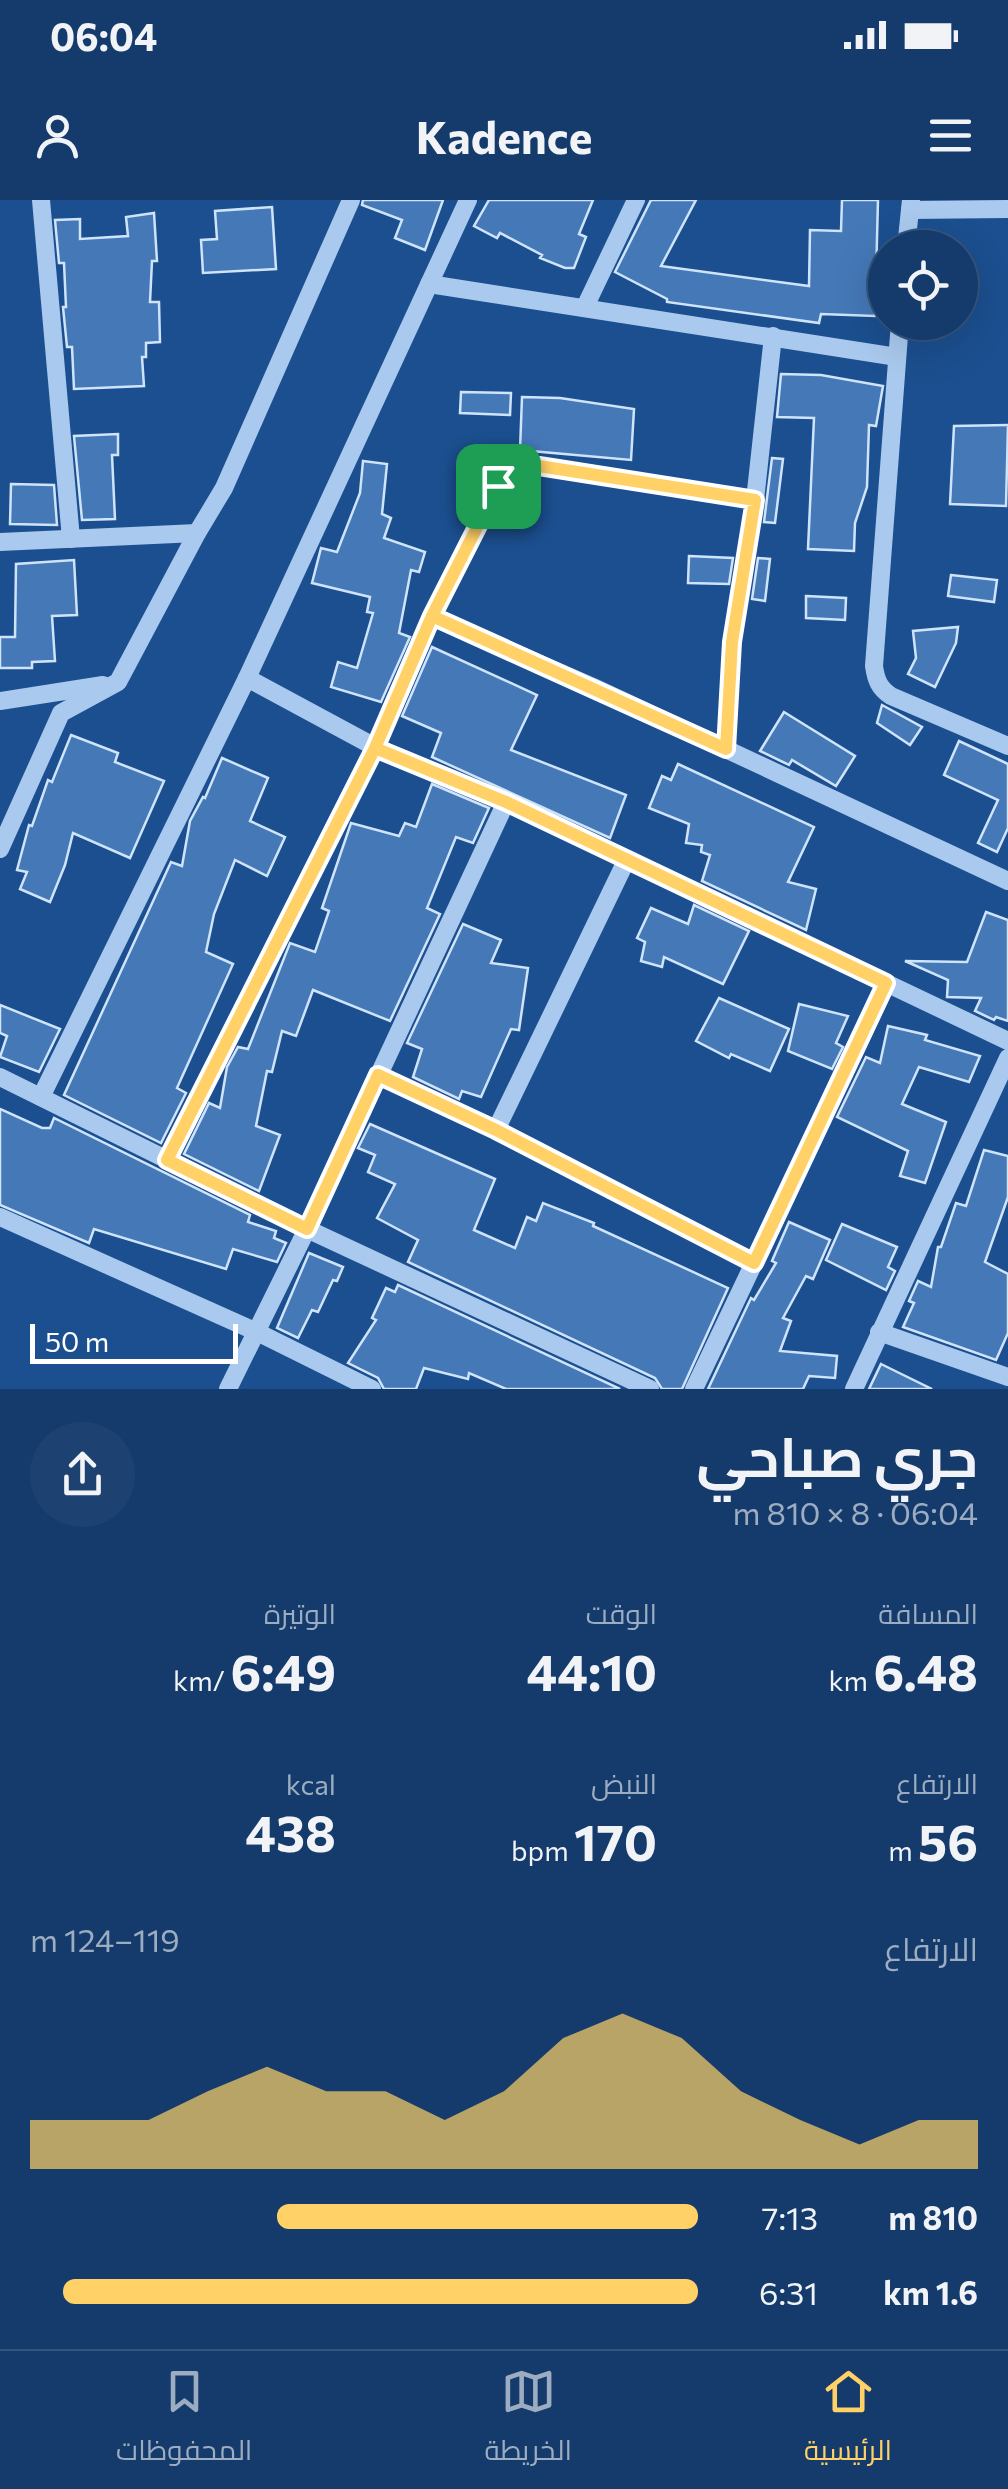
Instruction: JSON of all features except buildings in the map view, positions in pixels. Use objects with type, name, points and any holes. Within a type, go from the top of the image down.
[{"type":"street","points":[[41,200],[71,539]]},
{"type":"street","points":[[336,200],[340,226]]},
{"type":"street","points":[[0,848],[61,713],[118,682],[224,488],[352,200]]},
{"type":"street","points":[[42,1098],[247,678],[468,200]]},
{"type":"street","points":[[585,308],[636,200]]},
{"type":"street","points":[[908,230],[910,205],[1008,209]]},
{"type":"street","points":[[430,284],[897,358]]},
{"type":"street","points":[[726,749],[732,642],[755,500],[773,336]]},
{"type":"street","points":[[898,340],[876,680],[891,696],[1008,746]]},
{"type":"street","points":[[167,1160],[375,748],[432,616],[498,486],[524,469],[555,467],[755,500]]},
{"type":"street","points":[[0,542],[197,533]]},
{"type":"street","points":[[432,616],[1008,882]]},
{"type":"street","points":[[247,678],[375,748],[506,802],[1008,1041]]},
{"type":"street","points":[[0,701],[118,682]]},
{"type":"street","points":[[228,1389],[506,802]]},
{"type":"street","points":[[496,1130],[627,860]]},
{"type":"street","points":[[694,1389],[886,983]]},
{"type":"street","points":[[854,1389],[1008,1058]]},
{"type":"street","points":[[378,1075],[496,1130],[754,1263]]},
{"type":"street","points":[[0,1077],[307,1229],[650,1389]]},
{"type":"street","points":[[0,1217],[256,1332],[372,1389]]},
{"type":"street","points":[[879,1332],[1008,1377]]},
{"type":"route","points":[[498,486],[432,616],[375,748],[167,1160],[307,1229],[378,1075],[496,1130],[754,1263],[886,983],[506,802],[375,748],[432,616],[726,749],[732,642],[755,500],[539,466],[524,469],[498,486]]}]
